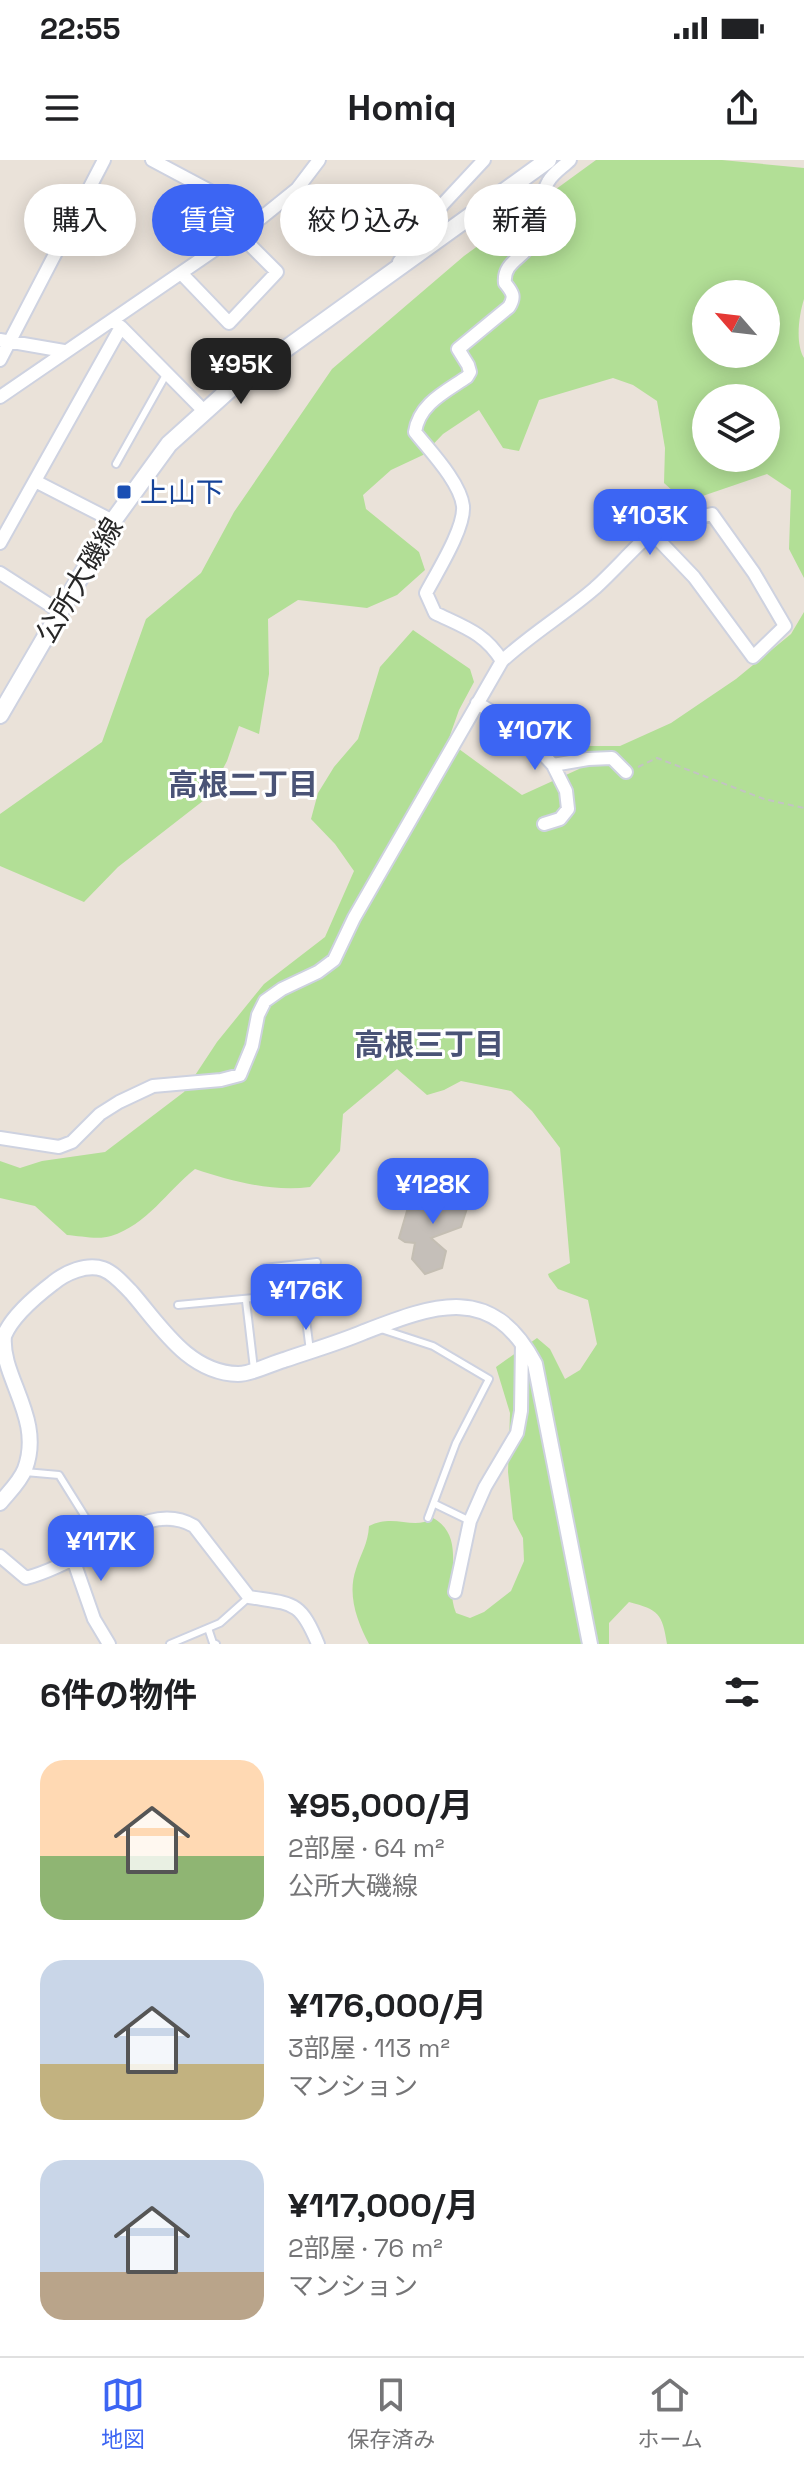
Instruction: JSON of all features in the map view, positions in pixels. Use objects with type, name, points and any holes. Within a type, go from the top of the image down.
[{"type":"main road","name":"公所大磯線","points":[[0,715],[113,521],[169,444],[230,389],[548,160]]},
{"type":"street","points":[[0,360],[4,341],[104,160]]},
{"type":"street","points":[[152,160],[197,184]]},
{"type":"street","points":[[264,216],[297,189],[319,160]]},
{"type":"street","points":[[448,199],[484,160]]},
{"type":"street","points":[[502,661],[491,643],[435,613],[426,593],[459,527],[464,508],[460,494],[415,432],[417,418],[431,401],[470,372],[458,349],[509,307],[513,300],[513,292],[505,283],[506,268],[532,242],[539,225],[542,195],[547,183],[570,160]]},
{"type":"street","points":[[0,397],[64,351],[117,324],[205,256]]},
{"type":"street","points":[[181,273],[229,323],[277,272],[261,256]]},
{"type":"street","points":[[390,274],[404,256]]},
{"type":"street","points":[[117,324],[204,411]]},
{"type":"street","points":[[0,543],[117,324]]},
{"type":"street","points":[[4,341],[64,351]]},
{"type":"street","points":[[35,481],[113,521]]},
{"type":"street","points":[[0,1138],[59,1147],[72,1142],[100,1114],[153,1086],[221,1080],[240,1075],[265,1001],[334,960],[354,918],[502,661],[529,636],[568,611],[597,586],[651,532],[658,527],[712,514],[754,573],[785,626],[753,657],[694,577],[651,532]]},
{"type":"street","points":[[0,573],[59,611]]},
{"type":"street","points":[[477,703],[519,728],[553,765],[566,791],[568,809],[560,819],[544,824]]},
{"type":"street","points":[[553,765],[612,758],[626,772]]},
{"type":"street","points":[[0,1503],[24,1472],[30,1445],[28,1426],[6,1371],[3,1337],[26,1308],[66,1274],[86,1268],[104,1269],[121,1281],[173,1341],[202,1365],[239,1374],[437,1307],[463,1307],[491,1316],[514,1332],[535,1364],[590,1644]]},
{"type":"street","points":[[455,1592],[470,1521],[485,1487],[517,1433],[521,1411],[522,1343]]},
{"type":"street","points":[[0,1556],[26,1578],[73,1559],[139,1523],[171,1519],[185,1521],[194,1526],[249,1597],[289,1603],[298,1608],[318,1644]]},
{"type":"street","points":[[73,1559],[94,1619],[109,1644]]},
{"type":"lane","points":[[116,464],[167,373]]},
{"type":"lane","points":[[178,1305],[264,1297],[264,1268],[317,1262]]},
{"type":"lane","points":[[299,1265],[310,1351]]},
{"type":"lane","points":[[246,1301],[254,1370]]},
{"type":"lane","points":[[377,1327],[433,1346],[489,1379],[456,1443],[428,1518]]},
{"type":"lane","points":[[24,1472],[59,1475],[94,1531]]},
{"type":"lane","points":[[435,1504],[470,1521]]},
{"type":"lane","points":[[170,1644],[220,1623],[249,1597]]},
{"type":"lane","points":[[208,1628],[216,1644]]},
{"type":"path","points":[[626,772],[657,758],[764,799],[804,808]]},
{"type":"green space","points":[[596,160],[722,160],[804,168],[804,299],[799,337],[804,358],[804,578],[789,549],[791,490],[767,474],[685,502],[664,483],[665,448],[657,401],[633,385],[613,378],[539,400],[519,451],[503,448],[479,410],[443,434],[423,455],[391,470],[363,495],[366,509],[419,552],[425,570],[397,595],[367,608],[298,600],[268,619],[269,674],[259,734],[239,726],[227,761],[208,797],[118,867],[84,902],[0,866],[0,814],[102,742],[146,619],[201,573],[234,512],[332,369],[464,256],[576,256],[576,184],[563,184]]},
{"type":"green space","points":[[804,612],[804,1644],[667,1644],[657,1614],[629,1602],[609,1623],[609,1644],[369,1644],[357,1617],[353,1579],[369,1526],[378,1522],[418,1523],[433,1518],[444,1527],[453,1549],[452,1588],[456,1613],[470,1618],[484,1612],[511,1591],[524,1561],[523,1538],[513,1519],[508,1472],[510,1413],[496,1367],[537,1338],[550,1349],[565,1379],[580,1370],[597,1344],[588,1300],[558,1289],[548,1274],[570,1263],[560,1148],[532,1111],[511,1091],[461,1081],[427,1095],[397,1069],[343,1114],[340,1151],[310,1187],[266,1187],[195,1169],[135,1224],[101,1238],[67,1235],[35,1206],[0,1198],[0,1161],[20,1168],[42,1161],[105,1152],[184,1092],[217,1042],[264,984],[325,937],[354,871],[335,844],[311,819],[318,793],[334,767],[358,739],[380,667],[413,630],[470,669],[474,682],[459,710],[448,741],[522,795],[579,769],[588,746],[620,746],[671,723],[736,679],[791,634]]},
{"type":"building","points":[[448,1186],[468,1205],[461,1227],[431,1238],[446,1251],[442,1268],[425,1274],[412,1259],[415,1243],[399,1238],[407,1211],[418,1210],[423,1194]]},
{"type":"place","name":"上山下","points":[[124,492]]},
{"type":"district","name":"高根二丁目","points":[[243,785]]},
{"type":"district","name":"高根三丁目","points":[[429,1045]]}]
